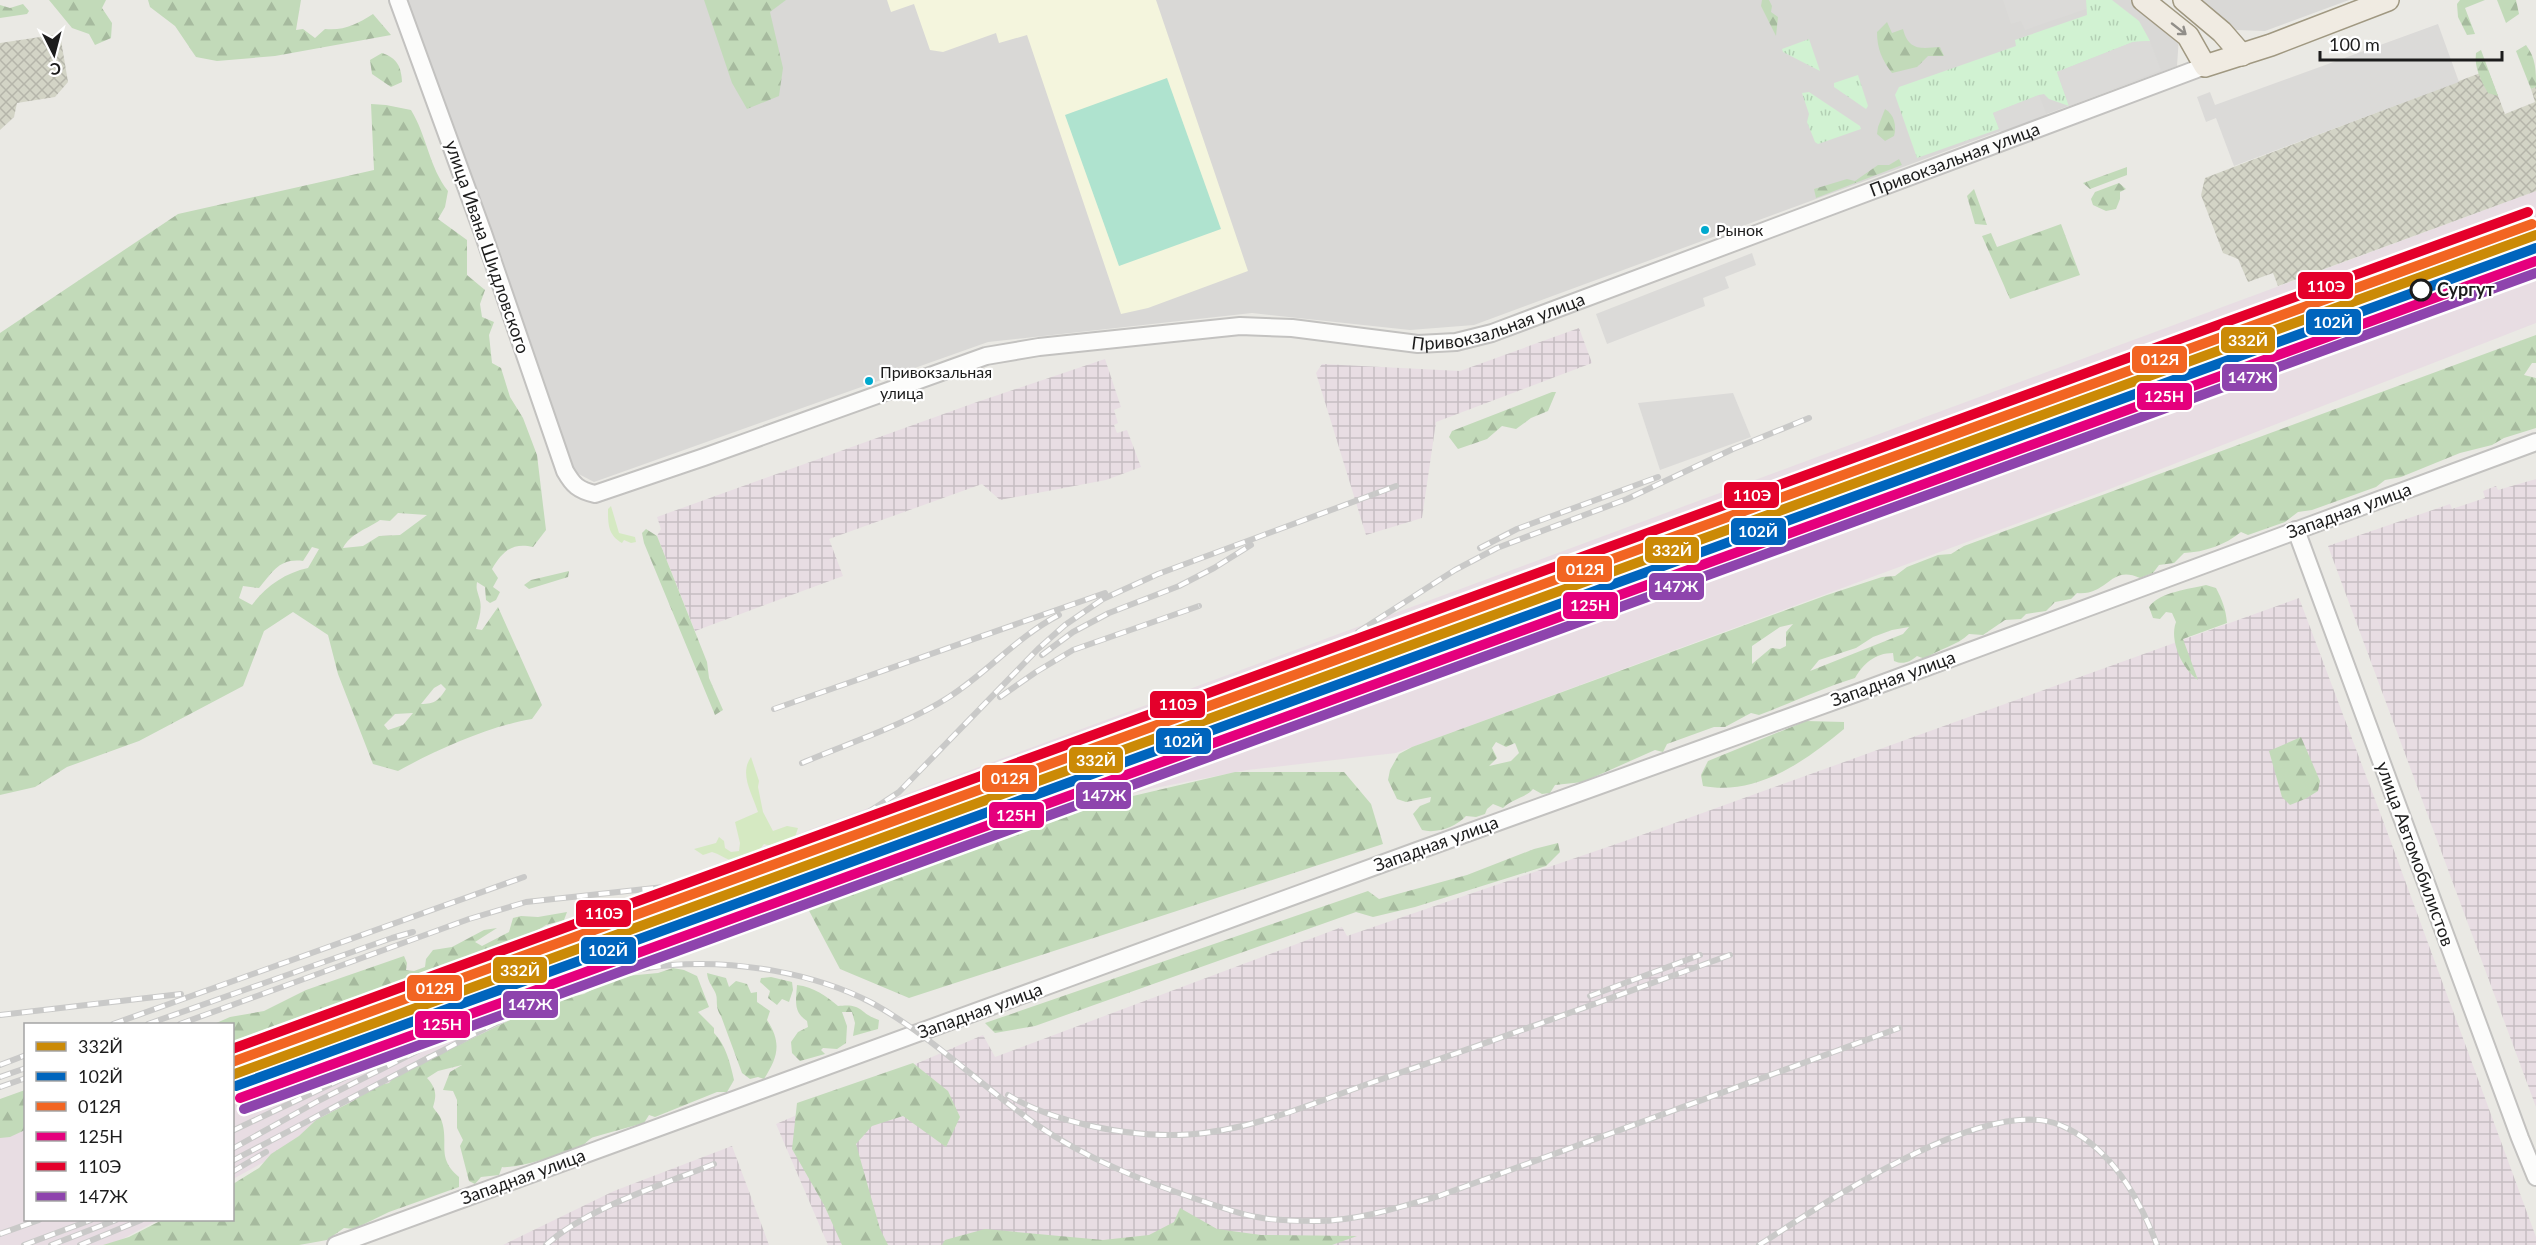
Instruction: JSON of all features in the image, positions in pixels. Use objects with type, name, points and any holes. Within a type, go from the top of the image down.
[{"type":"main road","points":[[2143,0],[2188,36],[2205,66]]},
{"type":"main road","points":[[2184,0],[2222,32],[2241,55]]},
{"type":"main road","name":"Привокзальная улица","points":[[2205,66],[2241,55],[2388,0]]},
{"type":"street","name":"улица Ивана Шидловского","points":[[398,0],[483,233],[565,471],[573,484],[581,491]]},
{"type":"street","name":"Привокзальная улица","points":[[581,491],[595,494],[607,491],[986,356],[1039,347],[1240,326],[1292,328],[1418,344],[1456,342],[1492,333],[2205,66]]},
{"type":"street","name":"Западная улица","points":[[336,1245],[1851,695],[2536,442]]},
{"type":"street","name":"улица Автомобилистов","points":[[2296,530],[2504,1098],[2536,1177]]},
{"type":"shaded area","points":[[407,0],[2132,0],[2179,37],[2177,66],[1474,325],[1410,330],[1252,313],[988,342],[594,482],[573,471]]},
{"type":"shaded area","points":[[887,0],[1156,0],[1248,271],[1148,308],[1121,314],[1027,35],[999,43],[996,33],[943,52],[930,50],[914,4],[891,12]]},
{"type":"shaded area","points":[[2003,0],[2086,0],[2086,9],[2025,30],[2021,21],[2011,24]]},
{"type":"shaded area","points":[[2198,0],[2349,0],[2265,31],[2236,30]]},
{"type":"shaded area","points":[[2438,24],[2459,82],[2234,166],[2216,118],[2206,122],[2197,97],[2210,92],[2215,105]]},
{"type":"shaded area","points":[[60,34],[68,82],[55,97],[17,103],[14,117],[0,130],[0,43]]},
{"type":"shaded area","points":[[2150,41],[2161,70],[2069,106],[2057,72],[2133,42]]},
{"type":"shaded area","points":[[2488,70],[2505,114],[2535,102],[2531,89],[2536,87],[2536,191],[2278,286],[2273,273],[2248,282],[2238,259],[2223,253],[2201,195],[2205,178]]},
{"type":"shaded area","points":[[2039,95],[2047,116],[2001,133],[1993,113]]},
{"type":"shaded area","points":[[2536,191],[2536,323],[2102,492],[1396,753],[1247,770],[1150,789],[958,838],[561,998],[234,1178],[234,1043]]},
{"type":"shaded area","points":[[1752,253],[1756,265],[1725,277],[1729,288],[1703,298],[1705,306],[1607,344],[1596,314]]},
{"type":"shaded area","points":[[1579,328],[1592,363],[1436,422],[1422,518],[1366,535],[1316,373],[1322,364],[1460,371]]},
{"type":"shaded area","points":[[1105,359],[1121,407],[1114,410],[1118,423],[1114,425],[1117,433],[1127,430],[1141,467],[1106,480],[1000,500],[982,484],[829,539],[843,576],[695,631],[657,536],[661,529],[657,517],[977,402]]},
{"type":"shaded area","points":[[1733,393],[1751,437],[1660,470],[1638,403]]},
{"type":"shaded area","points":[[2536,479],[2536,1107],[2328,546],[2450,504],[2452,509],[2485,498],[2483,491],[2496,486],[2498,490]]},
{"type":"shaded area","points":[[2299,598],[2536,1237],[2536,1245],[828,1245],[776,1124],[983,1035],[995,1057],[1342,927],[1347,936],[1625,841]]},
{"type":"shaded area","points":[[24,1120],[24,1221],[156,1221],[111,1245],[0,1245],[0,1130]]},
{"type":"shaded area","points":[[732,1146],[769,1245],[503,1245],[614,1191]]},
{"type":"green space","points":[[49,0],[106,0],[102,8],[112,23],[111,38],[95,45],[89,34],[72,28]]},
{"type":"green space","points":[[148,0],[301,0],[296,30],[303,29],[315,38],[325,29],[350,26],[373,14],[391,35],[275,56],[217,61],[196,57],[175,26],[150,7]]},
{"type":"green space","points":[[704,0],[786,0],[770,12],[783,68],[779,96],[747,109],[732,83]]},
{"type":"green space","points":[[1762,0],[1769,0],[1772,6],[1771,12],[1778,17],[1776,36],[1761,6]]},
{"type":"green space","points":[[2086,0],[2112,0],[2139,21],[2150,41],[2133,42],[2057,72],[2069,106],[2049,99],[2044,94],[2039,95],[1993,113],[1999,129],[1917,158],[1895,95],[1899,87],[2016,46],[2015,40],[2087,15]]},
{"type":"green space","points":[[2460,0],[2485,0],[2465,8],[2475,34],[2467,35],[2458,17],[2457,4]]},
{"type":"green space","points":[[2497,0],[2516,0],[2519,14],[2506,23]]},
{"type":"green space","points":[[23,4],[29,11],[27,14],[0,18],[0,5],[10,8]]},
{"type":"green space","points":[[1887,22],[1892,33],[1903,29],[1909,42],[1913,45],[1922,48],[1940,47],[1944,56],[1928,56],[1917,67],[1892,73],[1885,64],[1877,38],[1877,32]]},
{"type":"green space","points":[[1809,39],[1820,71],[1783,52],[1782,49]]},
{"type":"green space","points":[[2526,45],[2534,60],[2536,87],[2531,89],[2516,51]]},
{"type":"green space","points":[[2481,50],[2498,96],[2488,93],[2479,74],[2476,53]]},
{"type":"green space","points":[[382,53],[397,63],[401,71],[402,82],[391,87],[372,74],[370,60]]},
{"type":"green space","points":[[1858,75],[1868,106],[1866,109],[1834,87],[1834,83]]},
{"type":"green space","points":[[1167,78],[1221,229],[1119,266],[1065,115]]},
{"type":"green space","points":[[1809,92],[1860,126],[1861,129],[1818,144],[1815,142],[1807,122],[1809,114],[1802,93]]},
{"type":"green space","points":[[371,104],[411,110],[436,172],[448,191],[445,207],[438,219],[467,240],[467,275],[485,290],[480,304],[482,317],[494,322],[489,335],[492,363],[501,368],[510,397],[523,418],[537,455],[546,530],[533,547],[513,547],[496,563],[492,569],[498,578],[493,587],[500,592],[496,600],[490,603],[486,600],[485,587],[477,582],[481,609],[476,629],[482,630],[498,607],[542,705],[532,719],[499,727],[464,740],[398,771],[373,764],[338,674],[328,635],[293,612],[264,631],[243,686],[139,741],[67,767],[35,787],[0,795],[0,333],[178,214],[374,170]],"holes":[[[398,513],[427,515],[400,535],[379,536],[363,546],[343,548],[354,535],[380,520],[390,521]],[[312,547],[319,549],[308,568],[277,581],[252,605],[239,598],[243,586],[259,588],[277,567],[288,562],[303,561]],[[441,684],[446,689],[436,701],[421,704],[434,688]],[[413,713],[403,725],[388,730],[384,725],[395,714]]]},
{"type":"green space","points":[[1885,109],[1893,117],[1895,128],[1894,136],[1885,141],[1877,134]]},
{"type":"green space","points":[[1899,159],[1902,165],[1816,198],[1814,189],[1847,179],[1855,181],[1878,165],[1889,165]]},
{"type":"green space","points":[[2127,167],[2127,175],[2090,189],[2083,183]]},
{"type":"green space","points":[[2119,183],[2126,189],[2120,192],[2116,209],[2106,211],[2093,205],[2091,199],[2095,192]]},
{"type":"green space","points":[[1974,189],[1987,225],[1975,224],[1967,196]]},
{"type":"green space","points":[[2061,224],[2080,275],[2010,299],[1982,236],[1991,233],[1997,247]]},
{"type":"green space","points":[[2536,335],[2536,363],[2532,363],[2524,375],[2536,378],[2536,428],[2504,438],[2492,445],[2460,453],[2401,477],[2385,480],[2376,487],[2312,510],[2298,512],[2285,522],[2248,535],[2241,532],[2214,547],[2184,553],[2174,563],[2159,565],[2153,573],[2140,578],[2130,575],[2115,577],[2096,590],[2077,593],[2071,599],[2055,602],[2046,611],[2026,614],[2021,619],[2005,620],[1983,635],[1969,634],[1925,659],[1917,656],[1900,663],[1894,661],[1893,653],[1875,657],[1862,668],[1855,678],[1759,715],[1751,713],[1725,727],[1714,727],[1667,744],[1663,752],[1655,750],[1583,782],[1555,785],[1550,793],[1542,794],[1533,789],[1503,808],[1493,804],[1485,814],[1476,817],[1466,816],[1446,829],[1422,830],[1413,814],[1420,806],[1430,802],[1431,797],[1406,802],[1397,799],[1388,780],[1390,770],[1399,754],[1412,747],[1827,595],[1882,577],[1895,576],[1907,567],[1938,555],[1951,554],[1964,546]],"holes":[[[1793,624],[1786,632],[1786,646],[1780,649],[1771,648],[1752,664],[1752,646],[1780,627]],[[1909,627],[1903,634],[1810,671],[1819,660],[1856,648],[1873,637]],[[1496,742],[1506,747],[1515,743],[1519,753],[1511,761],[1489,766],[1497,758],[1492,748]]]},
{"type":"green space","points":[[1556,392],[1548,411],[1531,418],[1516,429],[1502,426],[1487,439],[1458,449],[1449,437],[1452,431]]},
{"type":"green space","points":[[611,506],[619,533],[635,537],[636,542],[631,543],[624,540],[622,543],[614,536],[608,520],[608,509]]},
{"type":"green space","points":[[646,529],[657,536],[707,662],[709,678],[723,710],[715,715],[644,543],[642,533]]},
{"type":"green space","points":[[569,571],[568,577],[529,589],[524,585],[531,580]]},
{"type":"green space","points":[[2206,585],[2216,588],[2227,623],[2183,639],[2198,680],[2187,669],[2178,654],[2174,637],[2176,622],[2172,613],[2166,612],[2160,619],[2153,618],[2149,607],[2167,595]]},
{"type":"green space","points":[[1806,721],[1844,722],[1844,729],[1813,753],[1779,774],[1742,786],[1723,788],[1703,786],[1701,775],[1708,761]]},
{"type":"green space","points":[[2301,737],[2320,781],[2318,791],[2290,805],[2282,797],[2269,751]]},
{"type":"green space","points":[[751,757],[759,781],[763,812],[773,831],[787,826],[798,828],[795,837],[776,845],[764,844],[754,854],[735,861],[712,852],[703,855],[694,849],[716,843],[719,837],[724,841],[725,848],[731,852],[739,851],[740,843],[735,822],[758,812],[746,777]]},
{"type":"green space","points":[[1235,772],[1344,772],[1371,804],[1383,844],[909,998],[840,969],[798,890],[1005,826]]},
{"type":"green space","points":[[1558,843],[1560,852],[1546,866],[1415,907],[1373,917],[1356,912],[1035,1026],[995,1033],[985,1023],[1368,891],[1379,899],[1467,875],[1534,849]]},
{"type":"green space","points":[[567,912],[564,920],[546,925],[530,935],[451,962],[447,972],[481,963],[493,963],[448,984],[430,987],[419,995],[391,1002],[339,1021],[327,1030],[306,1033],[283,1044],[234,1058],[234,1023],[216,1023],[230,1017],[264,1011],[306,990],[404,956],[407,963],[406,970],[414,971],[425,967],[426,959],[433,950],[452,947],[484,930],[497,928],[475,942],[482,946],[509,932],[513,918]]},
{"type":"green space","points":[[673,968],[697,976],[709,1007],[698,1012],[714,1028],[714,1033],[725,1049],[731,1067],[734,1080],[727,1092],[717,1092],[655,1117],[649,1115],[644,1123],[592,1138],[583,1145],[555,1156],[519,1166],[502,1167],[499,1175],[481,1177],[475,1184],[469,1181],[460,1146],[463,1140],[457,1128],[457,1100],[453,1091],[443,1090],[450,1072],[462,1065],[438,1071],[427,1078],[435,1092],[433,1107],[443,1128],[447,1163],[459,1177],[459,1187],[389,1212],[354,1229],[344,1228],[327,1240],[299,1245],[103,1245],[129,1237],[160,1221],[234,1221],[234,1183],[259,1168],[271,1154],[299,1136],[316,1120],[353,1101],[375,1086],[389,1083],[399,1071],[429,1054],[430,1059],[537,1007],[584,994],[616,977],[658,973]]},
{"type":"green space","points":[[707,973],[726,978],[729,987],[736,981],[747,984],[751,993],[757,992],[757,1002],[770,1011],[767,1020],[775,1036],[776,1050],[764,1079],[758,1077],[750,1079],[742,1073]]},
{"type":"green space","points":[[771,977],[792,982],[793,990],[789,1002],[782,999],[777,1005],[768,998],[770,991],[760,982],[761,978]]},
{"type":"green space","points":[[797,985],[824,995],[838,1006],[857,1007],[879,1020],[878,1029],[853,1036],[855,1023],[852,1012],[842,1012],[847,1026],[846,1043],[837,1049],[823,1048],[821,1050],[825,1054],[800,1061],[792,1053],[791,1042],[798,1032],[808,1027],[807,1021],[797,1010]]},
{"type":"green space","points":[[913,1063],[948,1091],[960,1117],[946,1147],[903,1116],[872,1126],[856,1144],[880,1229],[888,1245],[842,1245],[824,1205],[792,1149],[797,1103]]},
{"type":"green space","points":[[24,1090],[24,1130],[10,1137],[0,1138],[0,1099]]},
{"type":"green space","points":[[1180,1208],[1217,1229],[1261,1235],[1357,1236],[1332,1245],[942,1245],[945,1240],[985,1229],[1103,1240],[1149,1235],[1174,1222]]},
{"type":"railway","points":[[1437,624],[2536,223]]},
{"type":"railway","points":[[1358,632],[1455,570],[1497,548],[1627,499],[1733,449],[1809,418]]},
{"type":"railway","points":[[1480,548],[1517,529],[1658,477]]},
{"type":"railway","points":[[867,813],[899,792],[1038,649],[1065,625],[1103,599],[1158,574],[1396,486]]},
{"type":"railway","points":[[1042,655],[1073,632],[1109,613],[1179,586],[1251,545]]},
{"type":"railway","points":[[468,962],[580,919],[672,891],[1608,546]]},
{"type":"railway","points":[[774,709],[1105,593]]},
{"type":"railway","points":[[1000,697],[1073,650],[1199,606]]},
{"type":"railway","points":[[802,763],[933,707],[963,687],[1030,633],[1059,615]]},
{"type":"railway","points":[[234,1148],[318,1101],[622,948],[798,876],[891,843]]},
{"type":"railway","points":[[116,1023],[524,877]]},
{"type":"railway","points":[[183,1023],[469,919],[526,902],[664,887]]},
{"type":"railway","points":[[151,1023],[413,932]]},
{"type":"railway","points":[[1590,996],[1700,955]]},
{"type":"railway","points":[[1008,1095],[1044,1112],[1107,1129],[1169,1135],[1223,1130],[1302,1108],[1730,955]]},
{"type":"railway","points":[[234,1160],[494,1024],[551,997],[610,976],[672,965],[722,965],[775,971],[801,976],[850,993],[872,1003],[915,1030],[1016,1110],[1056,1137],[1095,1159],[1157,1185],[1235,1212],[1286,1220],[1347,1219],[1379,1213],[1439,1196],[1899,1028]]},
{"type":"railway","points":[[0,1015],[181,994]]},
{"type":"railway","points":[[0,1065],[24,1056]]},
{"type":"railway","points":[[234,1130],[365,1068]]},
{"type":"railway","points":[[0,1077],[24,1069]]},
{"type":"railway","points":[[0,1087],[24,1079]]},
{"type":"railway","points":[[1759,1245],[1862,1181],[1905,1158],[1948,1139],[1990,1125],[2028,1120],[2060,1125],[2078,1134],[2094,1146],[2132,1191],[2157,1245]]},
{"type":"railway","points":[[234,1171],[266,1152]]},
{"type":"railway","points":[[546,1245],[563,1232],[603,1209],[714,1164]]},
{"type":"railway","points":[[0,1234],[36,1221]]},
{"type":"railway","points":[[24,1245],[88,1221]]},
{"type":"railway","points":[[51,1245],[113,1221]]},
{"type":"railway","points":[[80,1245],[139,1221]]},
{"type":"transit line","name":"110Э","points":[[234,1048],[2528,212]]},
{"type":"transit line","name":"012Я","points":[[234,1061],[2532,224]]},
{"type":"transit line","name":"332Й","points":[[234,1074],[2536,235]]},
{"type":"transit line","name":"102Й","points":[[236,1086],[2536,248]]},
{"type":"transit line","name":"125Н","points":[[240,1098],[2536,261]]},
{"type":"transit line","name":"147Ж","points":[[244,1109],[2536,273]]},
{"type":"place","name":"Рынок","points":[[1705,230]]},
{"type":"place","name":"Сургут","points":[[2421,290]]},
{"type":"place","name":"Привокзальная улица","points":[[869,381]]}]
